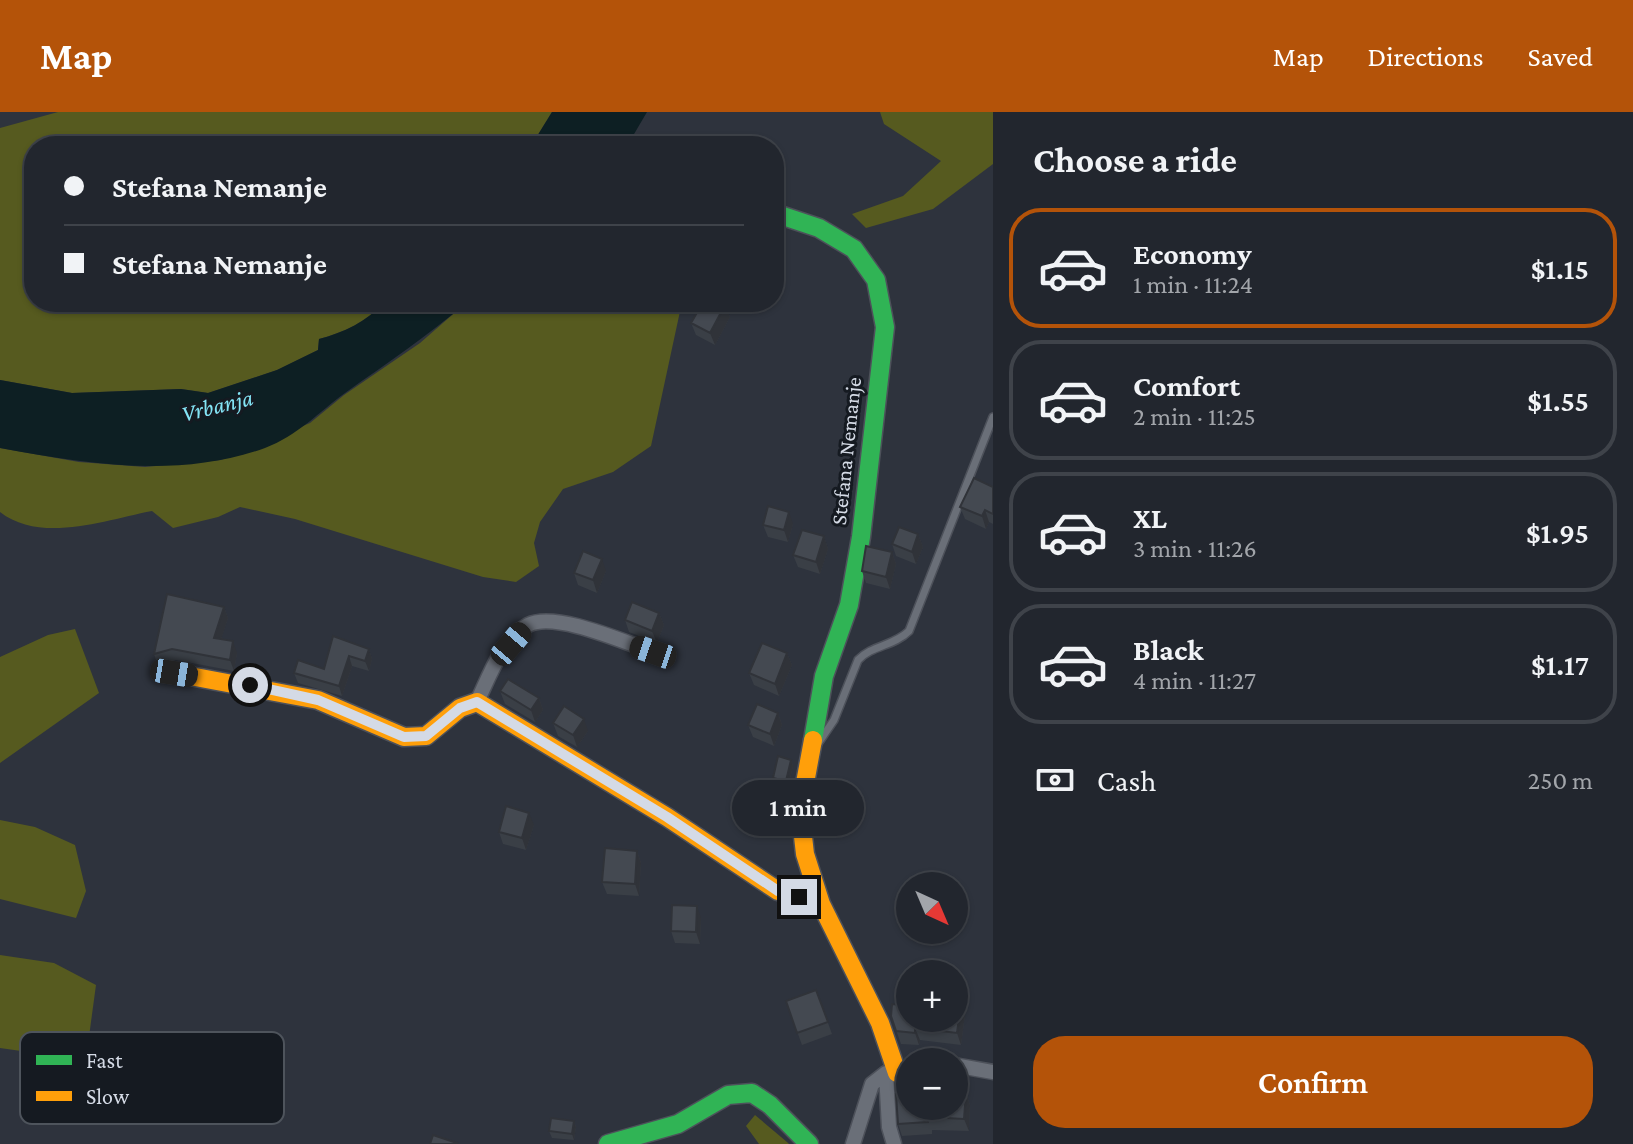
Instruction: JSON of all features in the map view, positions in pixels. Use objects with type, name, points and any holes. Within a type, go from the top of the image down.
[{"type":"street","name":"Stefana Nemanje","points":[[784,217],[842,238],[868,261],[884,299],[885,327],[861,537],[849,605],[824,676],[800,810],[805,854],[821,904],[880,1023],[896,1066]]},
{"type":"street","points":[[174,673],[318,700],[404,737],[426,736],[460,708],[477,702],[496,661],[525,627],[540,621],[586,629],[653,652]]},
{"type":"street","points":[[477,702],[667,817],[778,891],[821,904]]},
{"type":"street","points":[[968,1068],[993,1072]]},
{"type":"street","points":[[853,1144],[872,1084],[896,1072]]},
{"type":"street","points":[[894,1144],[889,1127],[896,1083]]},
{"type":"street","points":[[608,1144],[678,1124],[699,1115],[728,1095],[752,1093],[770,1105],[809,1144]]},
{"type":"lane","name":"Stefana Nemanje","points":[[811,750],[827,733],[858,660],[865,653],[896,643],[909,631],[993,417]]},
{"type":"green space","points":[[58,112],[552,112],[537,136],[24,136],[24,312],[373,312],[354,325],[319,339],[318,350],[277,370],[208,393],[181,389],[72,393],[0,380],[0,128]]},
{"type":"green space","points":[[880,112],[993,112],[993,164],[933,209],[866,228],[852,214],[903,196],[941,161],[884,124]]},
{"type":"green space","points":[[456,312],[680,312],[651,446],[613,472],[563,489],[540,522],[534,543],[539,566],[516,582],[483,577],[295,519],[240,507],[218,517],[173,528],[152,511],[94,524],[54,528],[16,522],[0,512],[0,448],[79,462],[145,467],[221,460],[310,423],[344,395],[420,343]]},
{"type":"green space","points":[[75,629],[99,693],[0,763],[0,657],[48,635]]},
{"type":"green space","points":[[0,820],[35,827],[75,845],[86,891],[76,918],[0,899]]},
{"type":"green space","points":[[0,955],[54,963],[96,985],[90,1032],[20,1032],[20,1051],[0,1048]]},
{"type":"green space","points":[[755,1115],[789,1144],[759,1144],[746,1126]]},
{"type":"water","points":[[552,112],[647,112],[633,136],[537,136]]},
{"type":"water","name":"Vrbanja","points":[[373,312],[454,312],[298,430],[265,448],[232,458],[199,463],[133,466],[0,448],[0,380],[72,393],[181,389],[208,393],[277,370],[318,350],[319,339]]},
{"type":"building","points":[[697,312],[721,312],[710,333],[691,323]]},
{"type":"building","points":[[974,478],[993,487],[993,514],[985,510],[982,516],[960,507]]},
{"type":"building","points":[[768,506],[789,512],[784,530],[763,525]]},
{"type":"building","points":[[899,527],[918,534],[912,552],[892,544]]},
{"type":"building","points":[[802,530],[824,536],[816,562],[793,555]]},
{"type":"building","points":[[866,546],[892,552],[886,577],[862,571]]},
{"type":"building","points":[[583,551],[602,559],[593,580],[574,573]]},
{"type":"building","points":[[167,594],[224,607],[214,638],[233,641],[230,660],[172,649],[154,654]]},
{"type":"building","points":[[632,602],[659,613],[652,631],[625,620]]},
{"type":"building","points":[[333,636],[369,649],[365,661],[349,656],[339,686],[294,673],[298,660],[324,669]]},
{"type":"building","points":[[762,643],[787,653],[775,684],[749,673]]},
{"type":"building","points":[[508,679],[539,698],[531,710],[500,691]]},
{"type":"building","points":[[757,704],[778,713],[770,734],[748,725]]},
{"type":"building","points":[[564,706],[584,719],[573,735],[553,723]]},
{"type":"building","points":[[778,756],[791,760],[786,781],[773,778]]},
{"type":"building","points":[[506,806],[529,813],[522,838],[499,832]]},
{"type":"building","points":[[605,848],[637,851],[635,884],[602,882]]},
{"type":"building","points":[[672,905],[697,906],[696,932],[671,931]]},
{"type":"building","points":[[816,990],[828,1022],[797,1033],[786,1001]]},
{"type":"building","points":[[892,1004],[896,1004],[896,1031],[891,1016]]},
{"type":"building","points":[[551,1118],[574,1121],[572,1134],[549,1131]]},
{"type":"building","points":[[898,1120],[928,1120],[928,1122],[898,1124]]},
{"type":"building","points":[[433,1135],[457,1143],[430,1144]]},
{"type":"traffic: fast","points":[[784,216],[819,228],[854,249],[876,280],[885,327],[861,537],[849,605],[824,676],[813,740]]},
{"type":"traffic: fast","points":[[608,1144],[678,1124],[728,1095],[752,1093],[770,1105],[809,1144]]},
{"type":"traffic: slow","points":[[174,673],[318,700],[404,737],[426,736],[460,708],[477,702],[667,817],[778,891],[821,904]]},
{"type":"traffic: slow","points":[[813,740],[800,810],[805,854],[821,904],[880,1023],[896,1070]]},
{"type":"route","points":[[250,685],[318,700],[404,737],[426,736],[460,708],[477,702],[667,817],[778,891],[799,897]]}]
